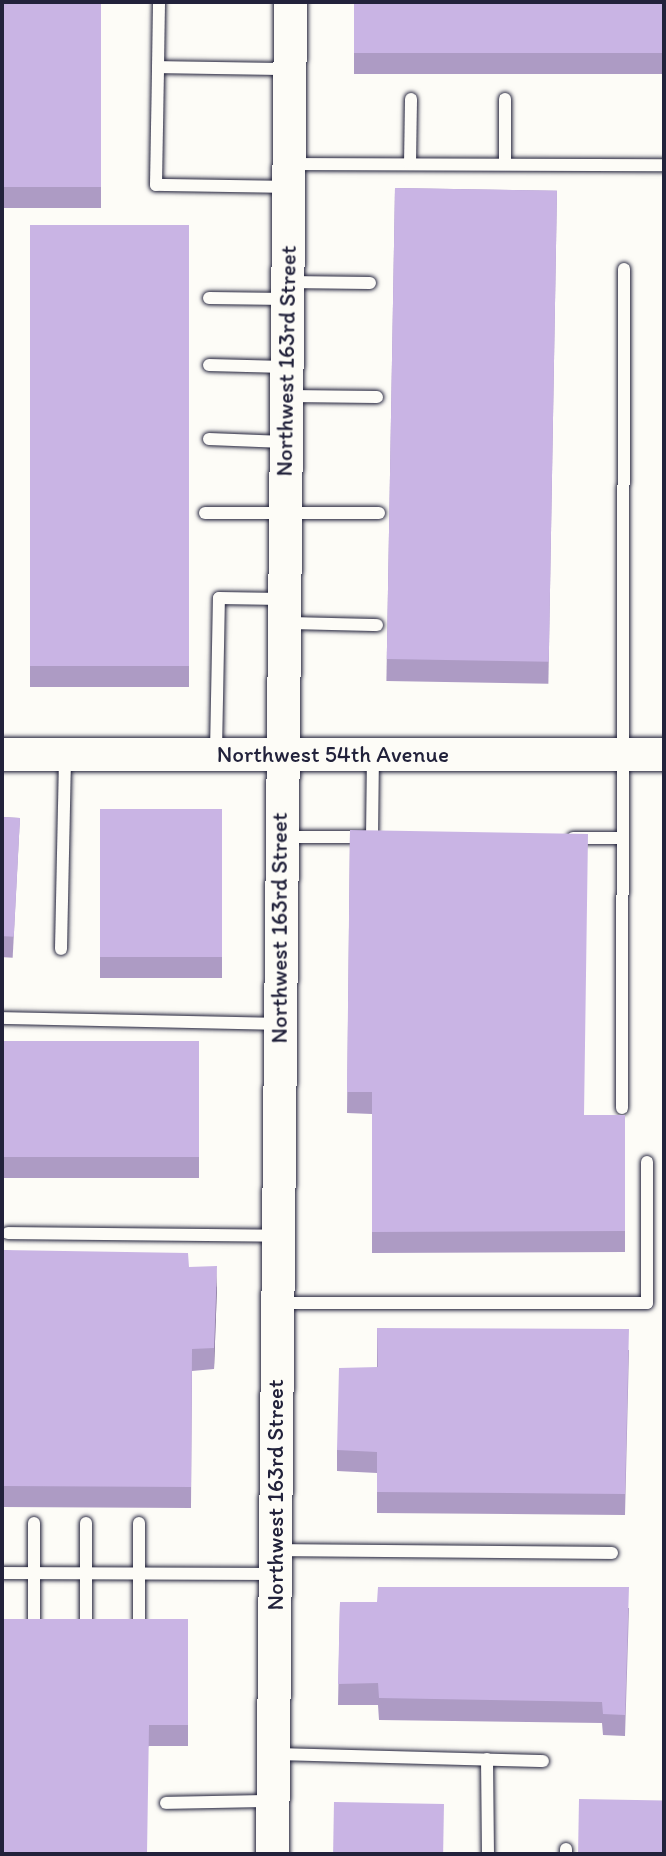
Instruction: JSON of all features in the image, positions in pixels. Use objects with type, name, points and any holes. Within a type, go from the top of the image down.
[{"type":"street","name":"Northwest 163rd Street","points":[[272,1854],[290,2]]},
{"type":"street","name":"Northwest 54th Avenue","points":[[2,754],[664,754]]},
{"type":"lane","points":[[159,2],[156,185],[410,164],[664,165]]},
{"type":"lane","points":[[158,67],[289,69]]},
{"type":"lane","points":[[410,164],[411,99]]},
{"type":"lane","points":[[505,99],[505,164]]},
{"type":"lane","points":[[622,1108],[624,269]]},
{"type":"lane","points":[[209,298],[370,283]]},
{"type":"lane","points":[[209,365],[377,397]]},
{"type":"lane","points":[[209,439],[285,442]]},
{"type":"lane","points":[[205,513],[379,513]]},
{"type":"lane","points":[[216,754],[219,598],[377,625]]},
{"type":"lane","points":[[61,949],[65,754]]},
{"type":"lane","points":[[372,837],[373,754]]},
{"type":"lane","points":[[280,837],[386,837]]},
{"type":"lane","points":[[552,838],[621,838]]},
{"type":"lane","points":[[2,1018],[279,1024]]},
{"type":"lane","points":[[276,1303],[647,1303],[647,1162]]},
{"type":"lane","points":[[8,1233],[277,1236]]},
{"type":"lane","points":[[34,1523],[34,1625]]},
{"type":"lane","points":[[86,1523],[86,1625]]},
{"type":"lane","points":[[139,1523],[139,1626]]},
{"type":"lane","points":[[2,1573],[139,1574],[274,1562],[612,1553]]},
{"type":"lane","points":[[272,1754],[543,1761]]},
{"type":"lane","points":[[487,1759],[488,1854]]},
{"type":"lane","points":[[166,1803],[272,1801]]},
{"type":"building","points":[[2,2],[101,2],[101,187],[2,187]]},
{"type":"building","points":[[354,2],[664,2],[664,53],[354,53]]},
{"type":"building","points":[[395,188],[557,191],[549,662],[387,659]]},
{"type":"building","points":[[30,225],[189,225],[189,666],[30,666]]},
{"type":"building","points":[[100,809],[222,809],[222,957],[100,957]]},
{"type":"building","points":[[2,817],[20,818],[14,937],[2,936]]},
{"type":"building","points":[[350,830],[588,834],[584,1115],[625,1115],[625,1231],[372,1232],[372,1092],[347,1092]]},
{"type":"building","points":[[2,1041],[199,1041],[199,1157],[2,1157]]},
{"type":"building","points":[[2,1250],[188,1253],[189,1267],[217,1266],[214,1348],[192,1349],[191,1487],[2,1486]]},
{"type":"building","points":[[377,1328],[629,1329],[625,1494],[377,1492],[377,1452],[337,1450],[339,1368],[378,1367]]},
{"type":"building","points":[[378,1587],[629,1587],[625,1715],[603,1714],[602,1702],[379,1698],[378,1683],[338,1684],[340,1602],[377,1602]]},
{"type":"building","points":[[2,1619],[188,1619],[188,1725],[149,1725],[147,1854],[2,1854]]},
{"type":"building","points":[[579,1799],[664,1800],[663,1854],[578,1854]]},
{"type":"building","points":[[334,1802],[444,1804],[443,1854],[333,1854]]}]
